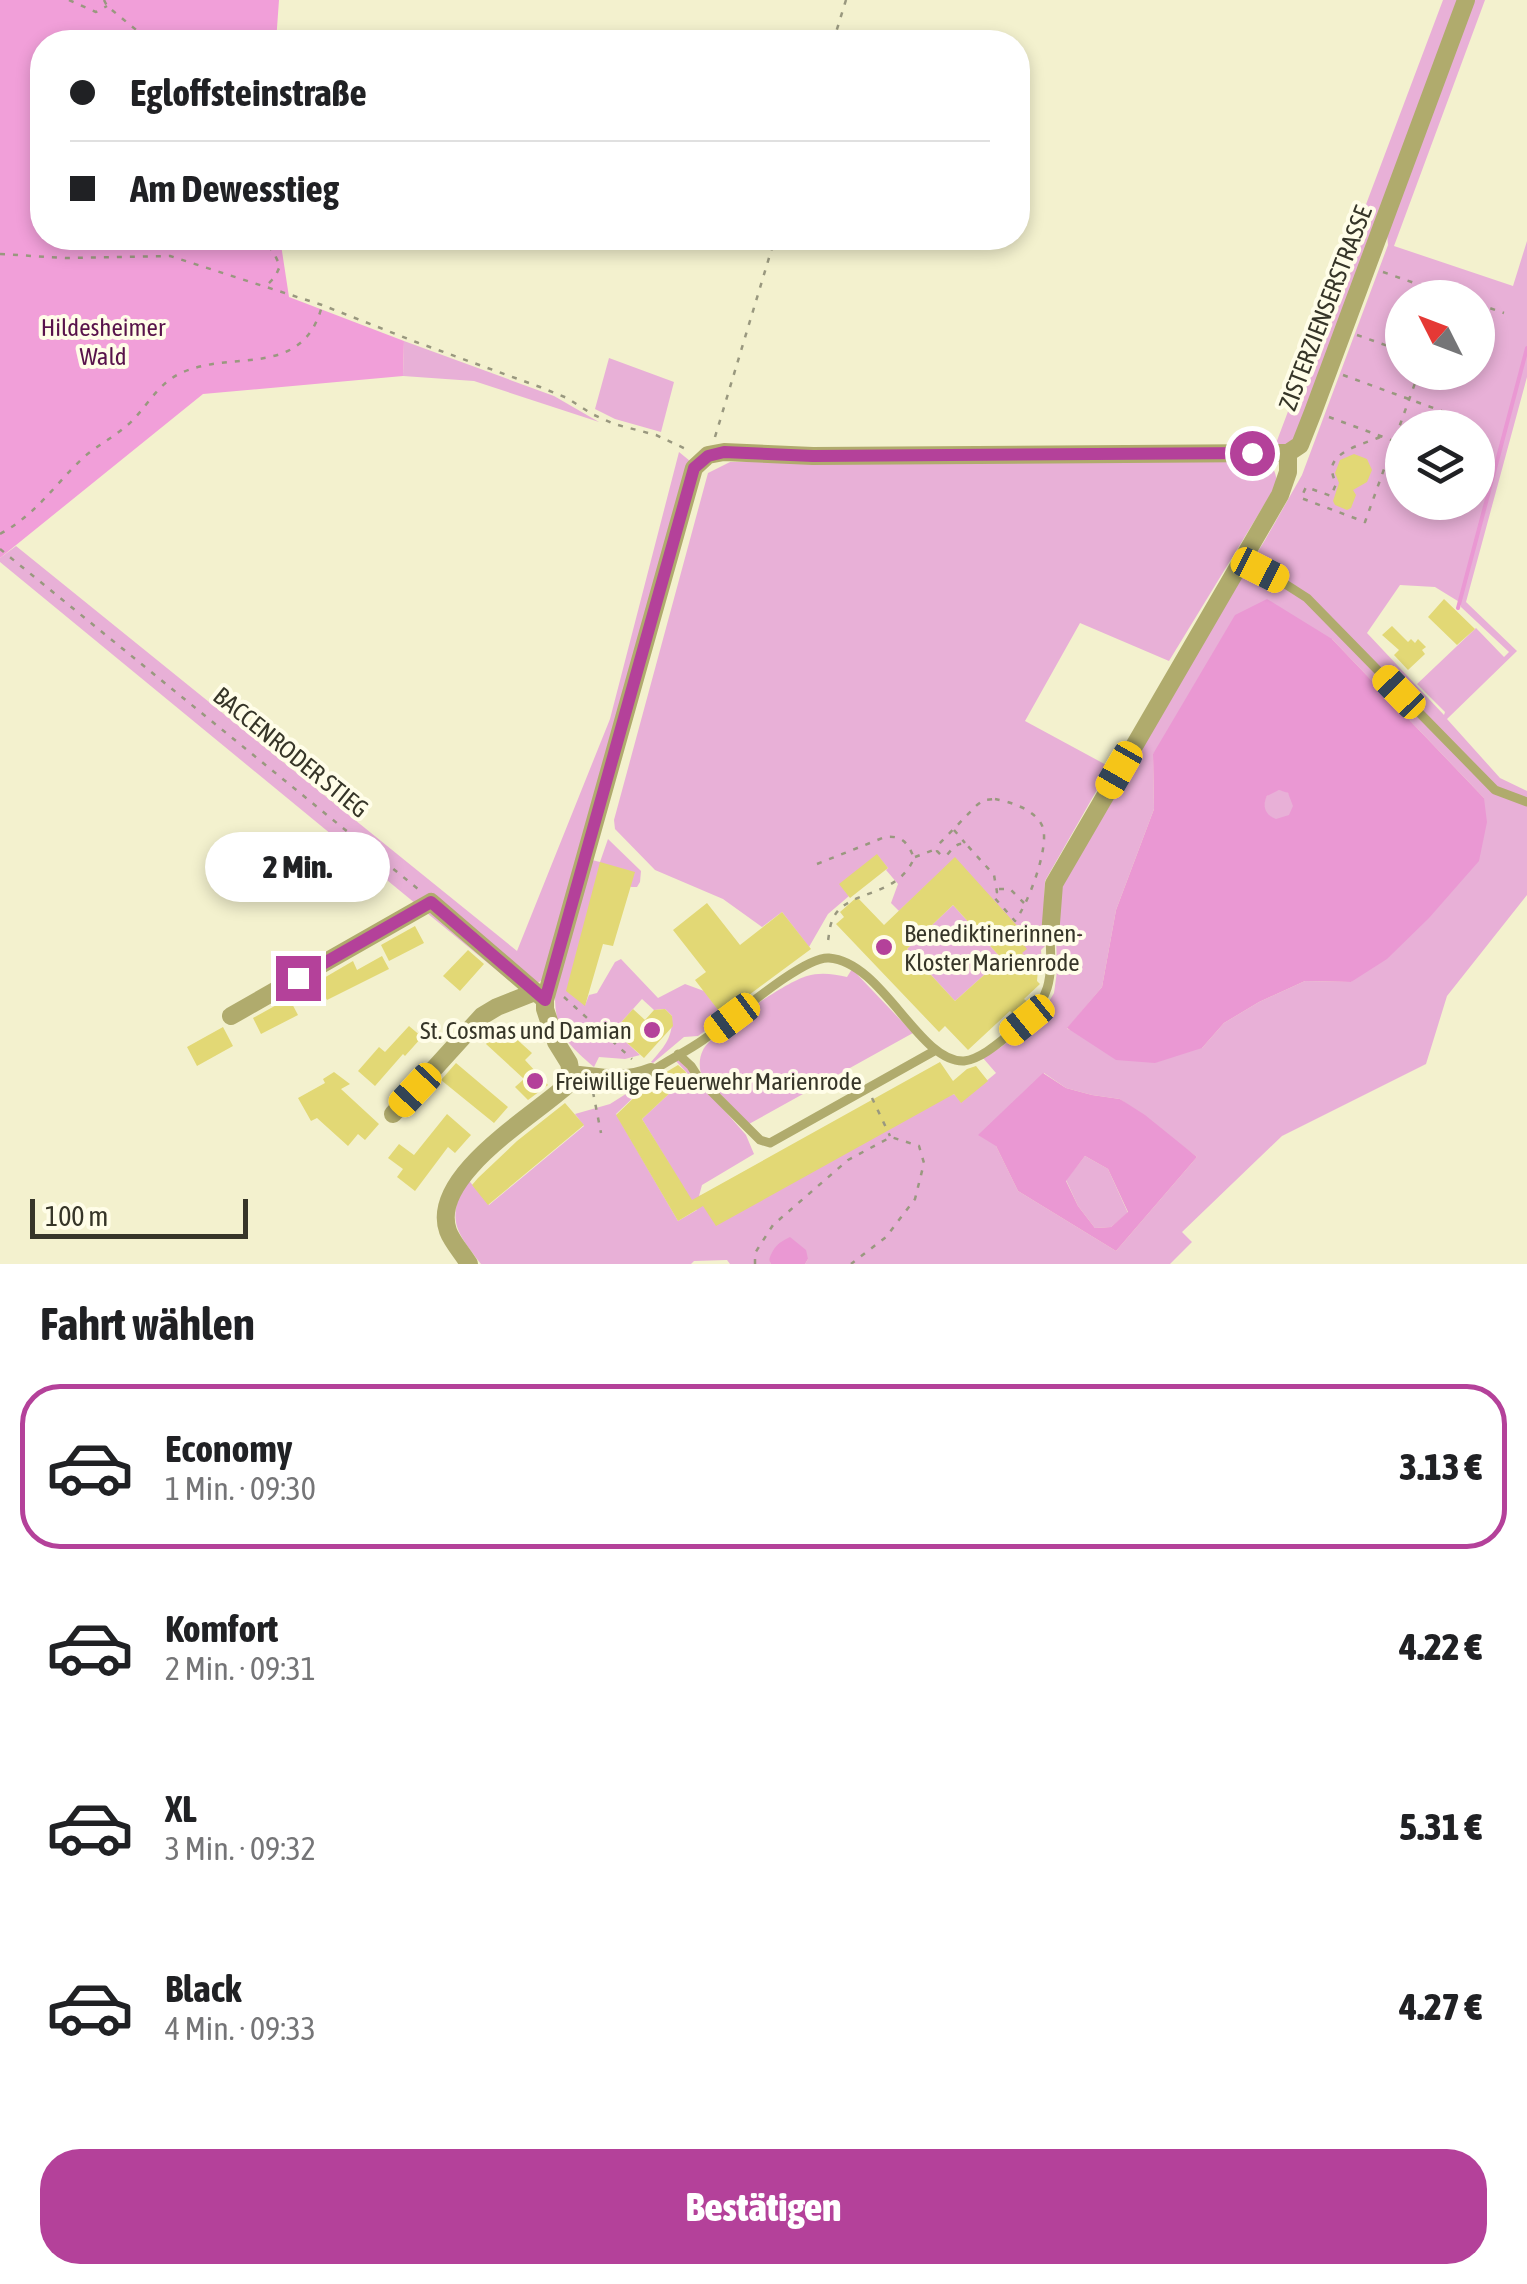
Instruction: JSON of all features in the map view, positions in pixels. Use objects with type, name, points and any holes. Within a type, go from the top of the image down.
[{"type":"street","name":"ZISTERZIENSERSTRASSE","points":[[1050,936],[1054,884],[1280,494],[1288,472],[1288,453],[1300,445],[1313,412],[1466,0]]},
{"type":"street","points":[[651,1072],[610,1080],[581,1075],[556,1042],[544,1009],[543,992],[694,468],[708,456],[724,452],[813,456],[1288,453]]},
{"type":"street","points":[[231,1016],[431,902],[543,992]]},
{"type":"street","points":[[392,1114],[482,1016],[543,992]]},
{"type":"street","points":[[469,1264],[447,1230],[447,1204],[457,1182],[470,1165],[581,1075]]},
{"type":"lane","points":[[1242,560],[1307,598],[1494,790],[1527,802]]},
{"type":"lane","points":[[651,1072],[705,1039],[800,967],[825,957],[848,963],[868,977],[936,1050],[962,1061],[974,1058],[999,1043],[1040,1006],[1049,989],[1052,970],[1050,936]]},
{"type":"lane","points":[[678,1054],[760,1140],[770,1143],[936,1050]]},
{"type":"path","points":[[69,0],[96,12],[107,6]]},
{"type":"path","points":[[104,0],[136,30]]},
{"type":"path","points":[[837,30],[846,0]]},
{"type":"path","points":[[266,285],[275,278],[280,266],[271,250]]},
{"type":"path","points":[[0,254],[65,258],[170,256],[322,304],[567,398],[614,424],[656,435],[708,456],[771,250]]},
{"type":"path","points":[[1368,266],[1403,280]]},
{"type":"path","points":[[0,534],[41,505],[85,456],[133,420],[156,390],[180,373],[212,363],[248,362],[282,353],[310,336],[322,304]]},
{"type":"path","points":[[1495,310],[1504,312]]},
{"type":"path","points":[[1344,330],[1385,344]]},
{"type":"path","points":[[1328,370],[1439,410]]},
{"type":"path","points":[[1405,410],[1413,390]]},
{"type":"path","points":[[1313,412],[1385,439]]},
{"type":"path","points":[[1380,437],[1342,454],[1334,462],[1331,470],[1336,484],[1332,496],[1306,487],[1302,498],[1365,522],[1385,467]]},
{"type":"path","name":"BACCENRODER STIEG","points":[[0,549],[431,902]]},
{"type":"path","points":[[914,858],[937,848],[954,829],[984,800],[1011,802],[1029,812],[1044,831],[1038,869],[1015,921],[992,896],[997,889],[994,875],[954,829]]},
{"type":"path","points":[[817,864],[894,836],[902,838],[914,858],[910,869],[892,885],[852,900],[833,917],[825,957]]},
{"type":"path","points":[[937,848],[941,855],[947,855],[956,845],[966,844]]},
{"type":"path","points":[[997,889],[1010,888],[1025,905]]},
{"type":"path","points":[[543,992],[631,1055],[635,1064],[629,1078]]},
{"type":"path","points":[[616,1042],[621,1037]]},
{"type":"path","points":[[581,1075],[600,1134]]},
{"type":"path","points":[[866,1088],[891,1138]]},
{"type":"path","points":[[754,1264],[756,1253],[773,1225],[848,1160],[891,1138],[919,1146],[924,1162],[916,1199],[886,1237],[851,1264]]},
{"type":"shaded area","points":[[1443,0],[1459,0],[1298,435],[1290,444],[1275,446]]},
{"type":"shaded area","points":[[1472,0],[1485,0],[1394,246],[1513,286],[1527,241],[1527,377],[1495,495],[1495,410],[1385,410],[1385,520],[1488,520],[1466,602],[1517,651],[1447,719],[1500,778],[1527,791],[1527,895],[1447,996],[1426,1064],[1282,1136],[1182,1232],[1192,1242],[1170,1264],[805,1264],[808,1259],[769,1259],[771,1264],[730,1264],[727,1260],[691,1264],[481,1264],[456,1224],[457,1204],[466,1177],[489,1205],[584,1126],[575,1114],[610,1104],[659,1073],[616,1114],[678,1221],[697,1210],[642,1119],[689,1075],[674,1059],[681,1061],[746,1135],[754,1154],[702,1185],[699,1196],[954,1094],[961,1102],[996,1073],[983,1058],[1029,1025],[1054,993],[1062,887],[1163,706],[1302,475],[1388,245],[1387,233]],"holes":[[[1400,585],[1435,587],[1461,603],[1509,652],[1504,657],[1476,628],[1417,684],[1444,715],[1367,633]],[[1332,639],[1484,798],[1351,982],[1305,981],[1224,1023],[1202,1048],[1067,1029],[1102,987],[1116,910],[1154,809],[1153,754]],[[1044,1073],[1066,1088],[1120,1099],[1197,1157],[1116,1251],[1018,1191],[996,1146]]]},
{"type":"shaded area","points":[[404,341],[554,396],[599,422],[474,381],[403,376]]},
{"type":"shaded area","points":[[609,358],[674,382],[661,432],[595,409]]},
{"type":"shaded area","points":[[679,452],[690,461],[548,976],[517,987],[0,562],[16,546],[517,951],[610,719]]},
{"type":"shaded area","points":[[1257,460],[1272,468],[1277,484],[1169,661],[1080,623],[1025,721],[1110,767],[1045,881],[1046,945],[1041,950],[1042,968],[1017,958],[1028,939],[955,858],[899,911],[891,903],[898,884],[877,855],[840,884],[849,896],[828,914],[809,947],[782,912],[762,927],[723,899],[655,870],[615,829],[614,820],[708,473],[730,462]]},
{"type":"shaded area","points":[[1267,599],[1332,639],[1484,798],[1487,822],[1479,861],[1387,959],[1351,982],[1305,981],[1224,1023],[1202,1048],[1155,1063],[1116,1060],[1067,1028],[1102,987],[1116,910],[1154,809],[1153,754],[1235,615]],"holes":[[[1279,790],[1288,793],[1293,806],[1289,815],[1276,819],[1269,815],[1265,807],[1267,796]]]},
{"type":"shaded area","points":[[1279,790],[1293,799],[1294,805],[1285,819],[1279,820],[1265,811],[1264,805],[1273,791]]},
{"type":"shaded area","points":[[608,839],[641,871],[640,882],[631,887],[601,863],[567,991],[585,1005],[589,995],[597,993],[615,962],[621,959],[658,998],[685,984],[704,991],[724,1017],[698,1036],[684,1037],[653,1063],[671,1030],[672,1016],[665,1009],[654,1010],[642,999],[617,1027],[640,1055],[625,1059],[599,1057],[594,1067],[570,1044],[557,1019],[555,995],[592,860],[600,862]]},
{"type":"shaded area","points":[[953,905],[1002,959],[955,1001],[907,949]]},
{"type":"shaded area","points":[[852,969],[913,1033],[749,1124],[701,1074],[703,1050],[735,1020],[784,987],[812,975],[847,977]]},
{"type":"shaded area","points":[[1043,1073],[1066,1088],[1120,1099],[1197,1157],[1116,1251],[1018,1191],[996,1146],[978,1135]],"holes":[[[1085,1156],[1108,1169],[1128,1212],[1111,1227],[1095,1228],[1066,1181]]]},
{"type":"shaded area","points":[[1085,1156],[1108,1169],[1128,1213],[1111,1227],[1095,1228],[1078,1206],[1066,1180]]},
{"type":"shaded area","points":[[790,1237],[806,1250],[805,1264],[771,1264],[775,1248]]},
{"type":"green space","name":"Hildesheimer Wald","points":[[0,0],[279,0],[277,30],[30,30],[30,250],[282,250],[289,297],[404,341],[403,376],[203,394],[0,558]]},
{"type":"building","points":[[1354,454],[1367,459],[1372,470],[1367,482],[1353,490],[1356,495],[1347,510],[1333,501],[1339,483],[1335,473],[1340,460]]},
{"type":"building","points":[[1444,599],[1475,629],[1457,645],[1428,617]]},
{"type":"building","points":[[1392,626],[1408,642],[1418,639],[1426,647],[1422,650],[1425,654],[1408,670],[1394,655],[1399,650],[1382,635]]},
{"type":"building","points":[[877,854],[888,868],[850,898],[839,884]]},
{"type":"building","name":"Benediktinerinnen- Kloster Marienrode","points":[[955,857],[1029,939],[1023,944],[1027,949],[1022,953],[1038,969],[1040,984],[1024,999],[1030,1004],[1026,1008],[1016,1017],[1010,1011],[968,1050],[945,1026],[939,1032],[836,924],[844,917],[840,912],[857,897],[884,925]],"holes":[[[953,905],[1002,959],[955,1001],[907,949]]]},
{"type":"building","points":[[600,862],[635,872],[613,946],[603,944],[585,1006],[566,991]]},
{"type":"building","points":[[707,903],[740,945],[782,912],[811,949],[722,1015],[695,980],[706,972],[673,930]]},
{"type":"building","points":[[415,926],[424,943],[389,961],[381,945]]},
{"type":"building","points":[[468,950],[484,964],[460,991],[443,976]]},
{"type":"building","points":[[382,956],[389,969],[327,1000],[317,982],[353,961],[357,970]]},
{"type":"building","points":[[289,998],[298,1015],[261,1034],[253,1018]]},
{"type":"building","name":"St. Cosmas und Damian","points":[[633,1009],[645,1020],[654,1010],[665,1009],[672,1016],[673,1026],[644,1058],[625,1041],[629,1038],[617,1027]]},
{"type":"building","points":[[409,1026],[422,1037],[375,1086],[358,1071],[379,1047],[385,1052]]},
{"type":"building","points":[[502,1026],[532,1053],[525,1060],[548,1085],[528,1100],[515,1087],[524,1079],[486,1044]]},
{"type":"building","points":[[223,1027],[233,1046],[197,1066],[187,1047]]},
{"type":"building","points":[[940,1062],[953,1081],[976,1066],[988,1081],[961,1103],[954,1094],[716,1226],[703,1206],[678,1221],[616,1115],[645,1087],[660,1081],[663,1074],[678,1065],[685,1071],[688,1076],[642,1119],[692,1200]]},
{"type":"building","points":[[456,1063],[508,1107],[494,1123],[441,1080]]},
{"type":"building","points":[[334,1072],[350,1084],[341,1089],[379,1124],[365,1140],[358,1134],[348,1146],[317,1118],[311,1121],[298,1098],[325,1083],[323,1079]]},
{"type":"building","points":[[565,1103],[584,1125],[488,1205],[472,1185],[517,1141]]},
{"type":"building","points":[[447,1114],[471,1135],[455,1153],[448,1147],[415,1191],[397,1177],[403,1169],[388,1158],[399,1144],[414,1155]]},
{"type":"waterway","points":[[1458,608],[1527,348]]},
{"type":"place","name":"Benediktinerinnen- Kloster Marienrode","points":[[884,947]]},
{"type":"place","name":"St. Cosmas und Damian","points":[[652,1030]]},
{"type":"place","name":"Freiwillige Feuerwehr Marienrode","points":[[535,1081]]},
{"type":"route","points":[[298,978],[431,902],[545,1000],[694,468],[708,456],[724,452],[813,456],[1252,453]]}]
